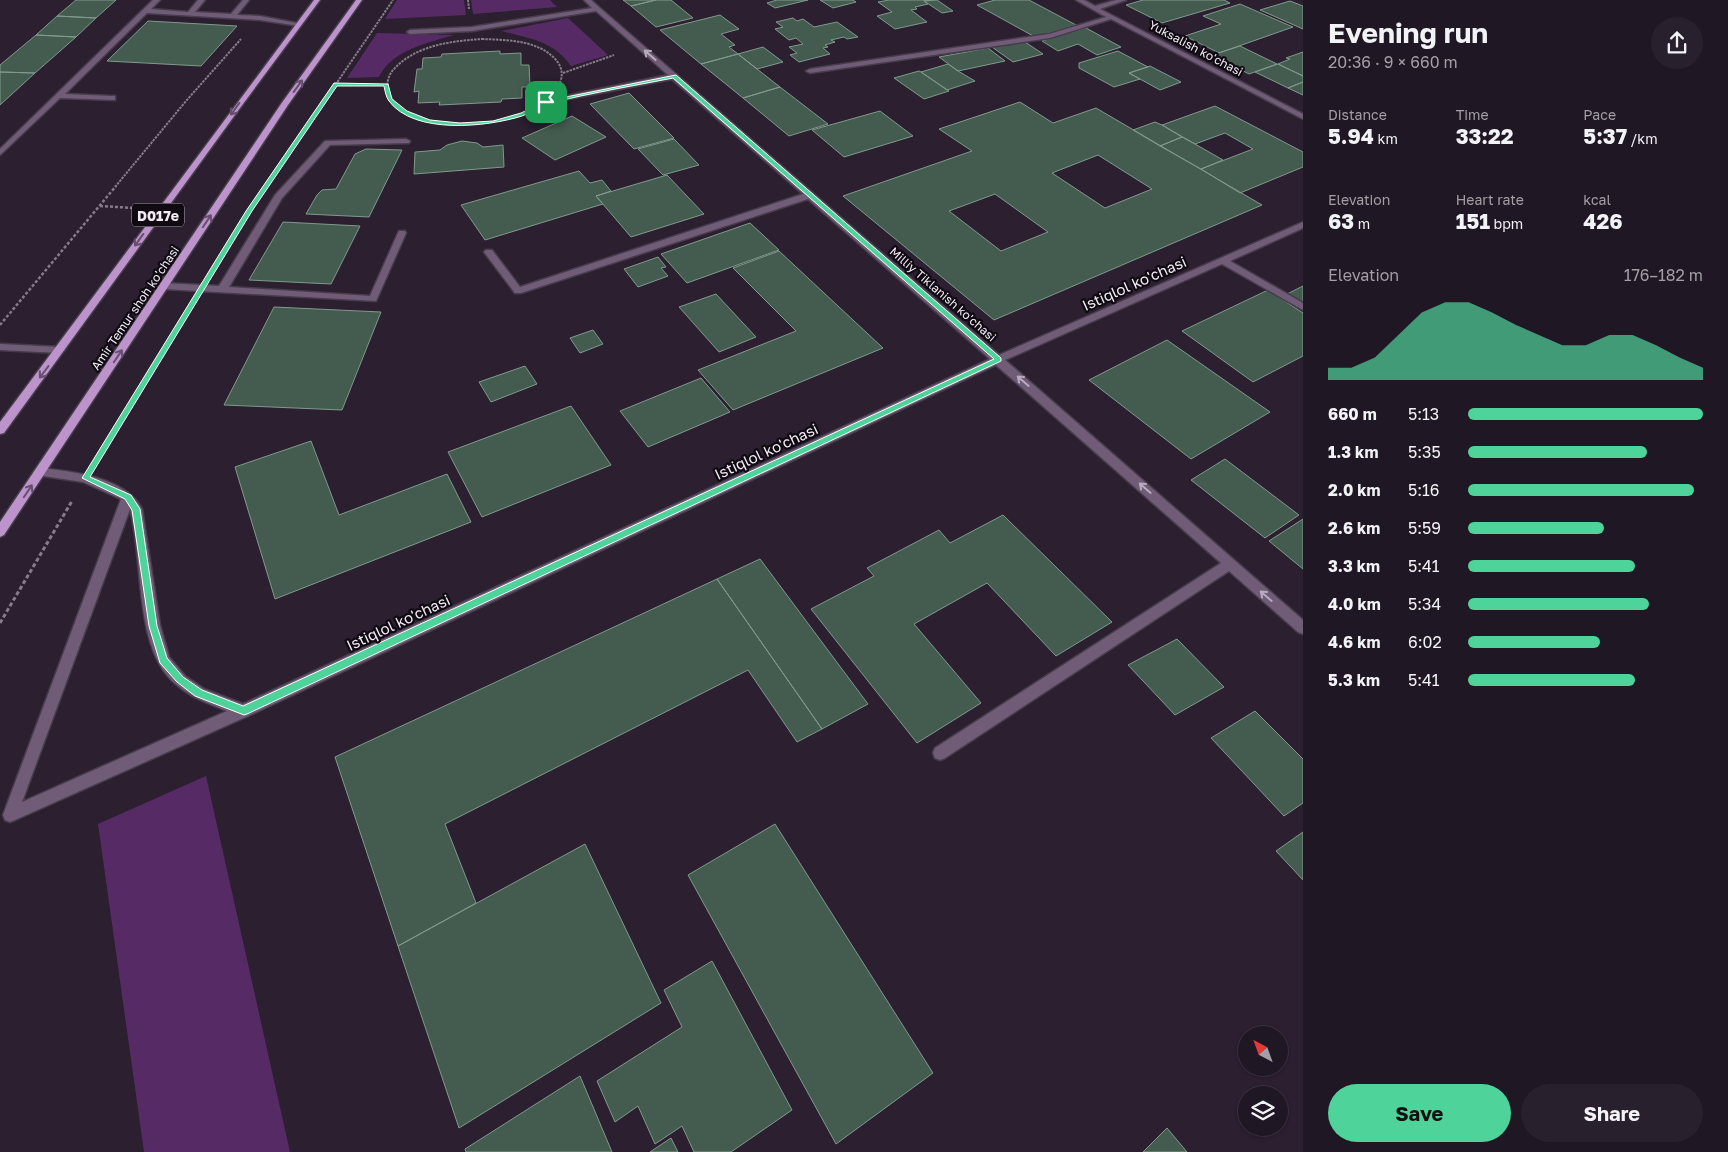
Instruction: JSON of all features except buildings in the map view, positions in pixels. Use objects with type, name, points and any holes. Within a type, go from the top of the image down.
[{"type":"main road","name":"D017e","points":[[0,430],[317,0]]},
{"type":"main road","name":"Amir Temur shoh ko'chasi","points":[[0,532],[284,104],[359,0]]},
{"type":"street","points":[[0,153],[158,0]]},
{"type":"street","points":[[189,14],[202,0]]},
{"type":"street","points":[[232,17],[246,0]]},
{"type":"street","name":"Milliy Tiklanish ko'chasi","points":[[587,0],[999,359],[1303,628]]},
{"type":"street","name":"Yuksalish ko'chasi","points":[[1079,0],[1303,117]]},
{"type":"street","points":[[1095,8],[1123,0]]},
{"type":"street","points":[[410,32],[472,29],[598,10]]},
{"type":"street","points":[[146,11],[260,18],[299,24]]},
{"type":"street","points":[[810,71],[1050,36],[1112,17]]},
{"type":"street","points":[[546,102],[674,76]]},
{"type":"street","points":[[58,96],[112,98]]},
{"type":"street","points":[[222,290],[278,197],[328,143],[406,140]]},
{"type":"street","points":[[489,252],[518,291],[810,195]]},
{"type":"street","name":"Istiqlol ko'chasi","points":[[5,817],[244,711],[999,359],[1303,225]]},
{"type":"street","points":[[164,286],[373,299],[402,233]]},
{"type":"street","points":[[1223,261],[1303,307]]},
{"type":"street","points":[[0,347],[60,350]]},
{"type":"street","points":[[41,472],[86,478],[128,497],[136,509],[153,626],[164,660],[180,680],[199,693],[244,711]]},
{"type":"street","points":[[5,817],[128,497]]},
{"type":"street","points":[[940,753],[1230,564]]},
{"type":"path","points":[[298,140],[393,0]]},
{"type":"path","points":[[0,326],[186,102],[260,18]]},
{"type":"path","points":[[482,38],[506,40],[545,51],[557,61],[563,73],[560,88],[546,102],[523,114],[493,122],[460,125],[429,121],[405,112],[390,100],[386,85],[393,70],[408,57],[431,47],[482,38]]},
{"type":"path","points":[[563,73],[615,56]]},
{"type":"path","points":[[336,84],[386,85]]},
{"type":"path","points":[[0,623],[86,478],[203,289]]},
{"type":"shaded area","points":[[397,0],[464,0],[466,15],[385,19]]},
{"type":"shaded area","points":[[471,0],[550,0],[557,7],[473,14]]},
{"type":"shaded area","points":[[568,18],[608,55],[571,66],[557,51],[540,42],[501,31]]},
{"type":"shaded area","points":[[377,33],[454,35],[401,54],[392,60],[379,77],[347,78]]},
{"type":"shaded area","points":[[206,776],[290,1152],[144,1152],[98,824]]},
{"type":"route","points":[[674,76],[999,359],[244,711],[199,693],[180,680],[164,660],[153,626],[136,509],[128,497],[86,478],[249,211],[336,84],[386,85],[390,100],[405,112],[429,121],[460,125],[493,122],[523,114],[546,102],[674,76]]}]
